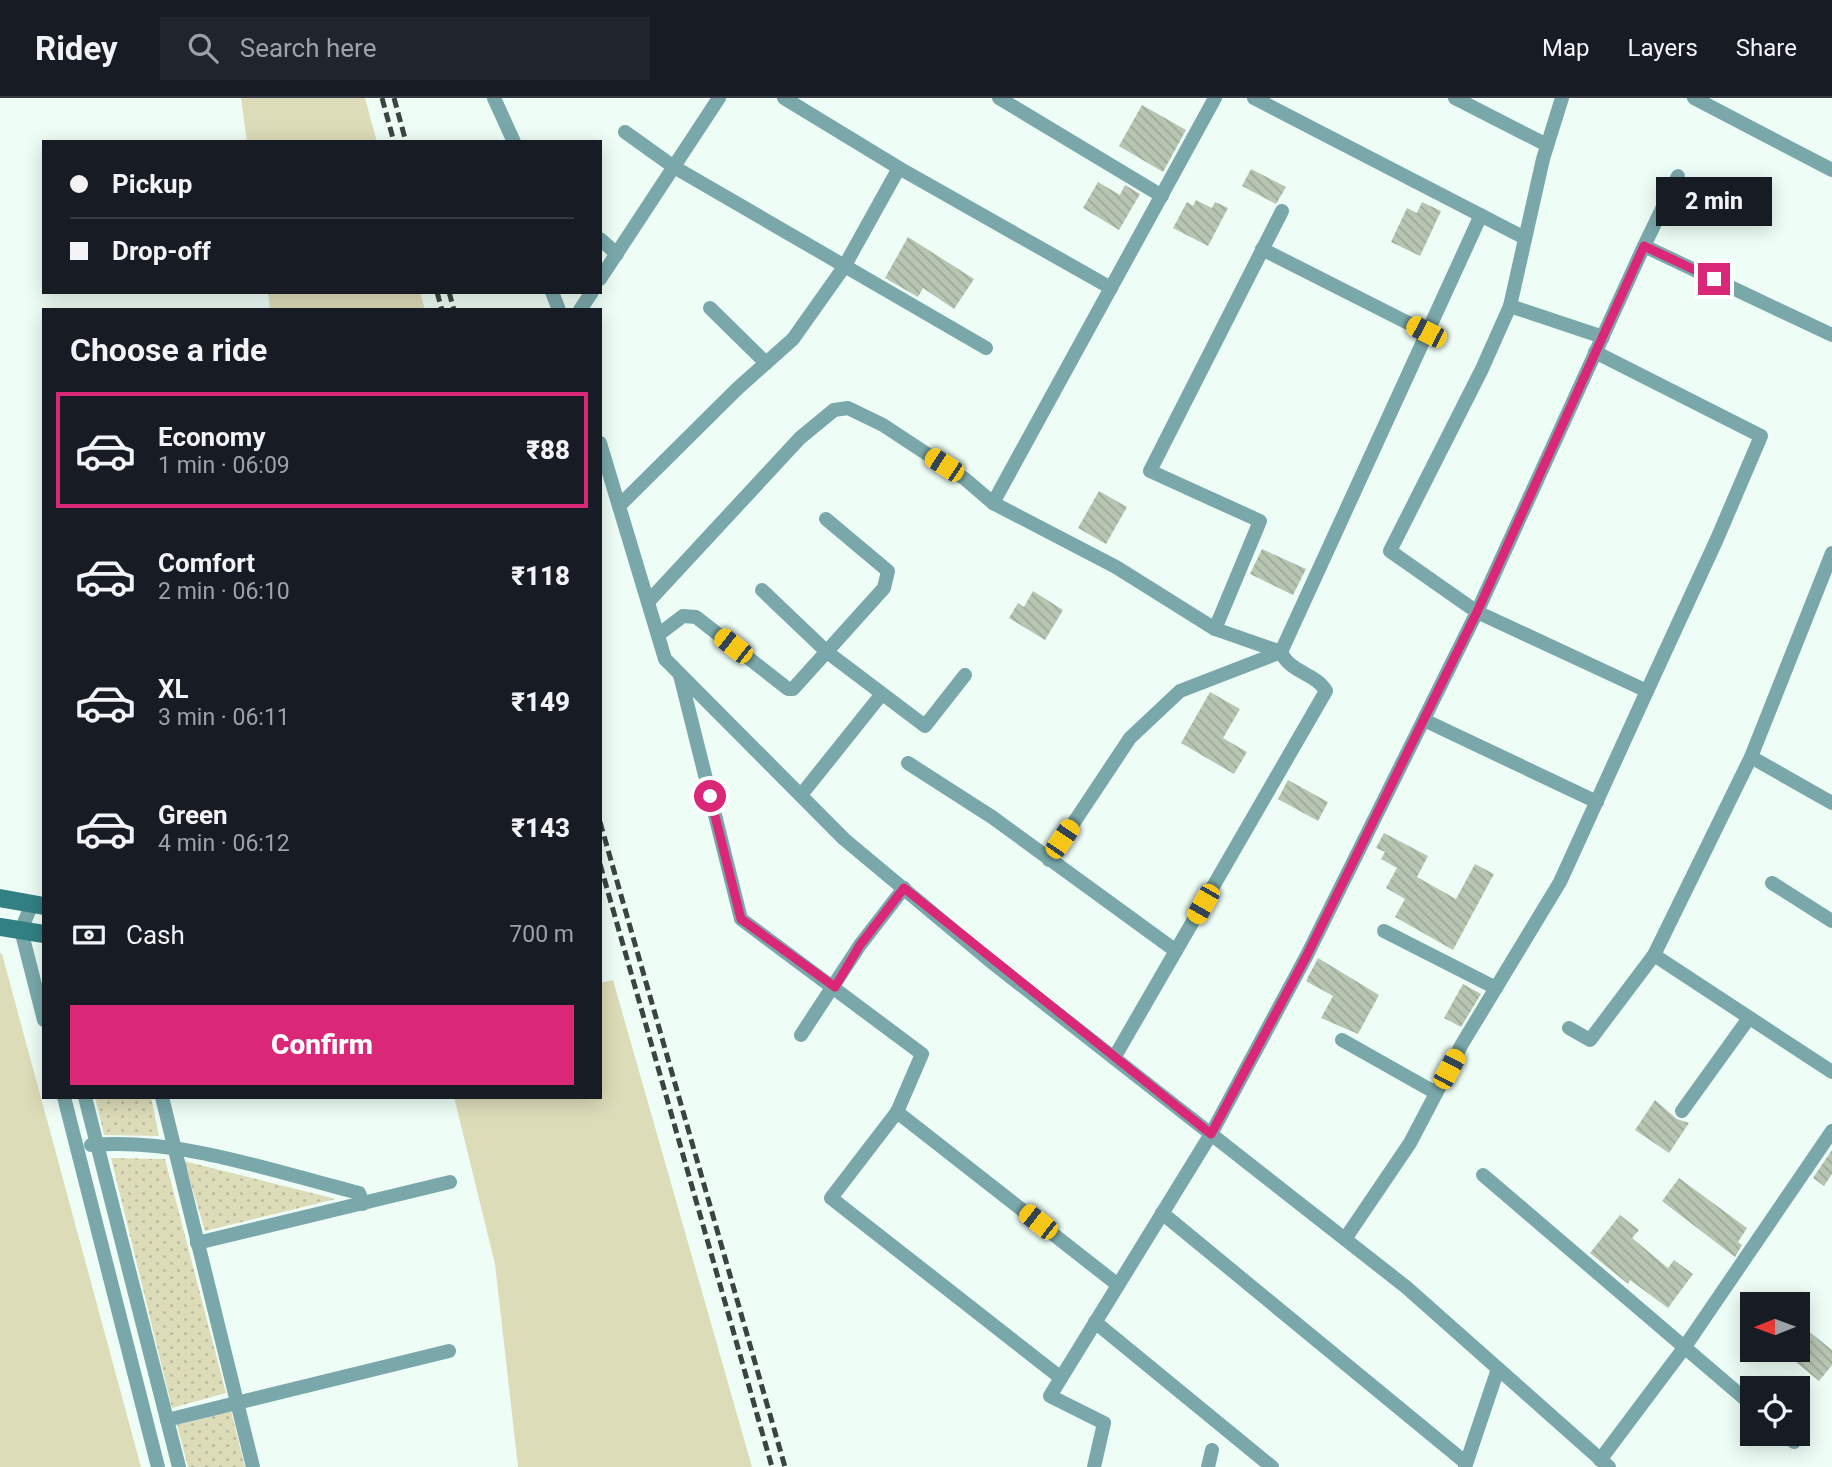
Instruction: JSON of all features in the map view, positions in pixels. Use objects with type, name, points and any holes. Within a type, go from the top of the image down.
[{"type":"street","points":[[494,98],[513,140]]},
{"type":"street","points":[[602,276],[719,98]]},
{"type":"street","points":[[784,98],[899,169],[1111,288]]},
{"type":"street","points":[[993,503],[1215,98]]},
{"type":"street","points":[[1254,98],[1525,238]]},
{"type":"street","points":[[1455,98],[1547,145]]},
{"type":"street","points":[[1562,98],[1547,145],[1510,306],[1482,369],[1390,551],[1477,612],[1647,691]]},
{"type":"street","points":[[1694,98],[1832,170]]},
{"type":"street","points":[[1006,100],[1162,196]]},
{"type":"street","points":[[625,132],[674,167],[986,348]]},
{"type":"street","points":[[619,506],[793,339],[844,267],[899,169]]},
{"type":"street","points":[[1094,1467],[1104,1423],[1050,1396],[1211,1134],[1307,955],[1477,612],[1678,176]]},
{"type":"street","points":[[1215,629],[1260,521],[1150,471],[1282,211]]},
{"type":"street","points":[[1049,860],[1130,737],[1180,691],[1281,652],[1480,215]]},
{"type":"street","points":[[602,241],[617,254]]},
{"type":"street","points":[[1644,246],[1832,334]]},
{"type":"street","points":[[1262,249],[1426,332]]},
{"type":"street","points":[[1510,306],[1603,337]]},
{"type":"street","points":[[710,308],[766,363]]},
{"type":"street","points":[[1345,1239],[1410,1143],[1496,988],[1560,882],[1760,436],[1595,352]]},
{"type":"street","points":[[648,602],[800,438],[834,410],[848,408],[883,425],[965,479],[993,503],[1116,566],[1215,629],[1281,652],[1289,665],[1323,685],[1326,691],[1114,1058]]},
{"type":"street","points":[[602,450],[665,659],[844,839],[1114,1058],[1406,1287],[1605,1464],[1832,1131]]},
{"type":"street","points":[[658,635],[683,617],[696,617],[788,689],[793,690],[884,588],[888,571],[827,519]]},
{"type":"street","points":[[1569,1028],[1590,1040],[1654,955],[1751,757],[1832,553]]},
{"type":"street","points":[[762,590],[827,652],[925,726],[965,676]]},
{"type":"street","points":[[680,674],[741,919],[922,1054],[897,1112],[831,1198],[1061,1378]]},
{"type":"street","points":[[801,795],[881,695]]},
{"type":"street","points":[[1424,720],[1597,802]]},
{"type":"street","points":[[1751,757],[1832,803]]},
{"type":"street","points":[[908,763],[992,817],[1176,951]]},
{"type":"street","points":[[1772,883],[1832,921]]},
{"type":"street","points":[[801,1035],[835,987],[860,945],[904,888]]},
{"type":"street","points":[[0,898],[38,905]]},
{"type":"street","points":[[38,905],[21,930],[42,1012]]},
{"type":"street","points":[[38,905],[42,924]]},
{"type":"street","points":[[0,927],[42,934]]},
{"type":"street","points":[[1384,931],[1496,988]]},
{"type":"street","points":[[1654,955],[1830,1068]]},
{"type":"street","points":[[1682,1111],[1749,1018]]},
{"type":"street","points":[[1342,1040],[1436,1093]]},
{"type":"street","points":[[64,1099],[158,1467]]},
{"type":"street","points":[[86,1099],[179,1467]]},
{"type":"street","points":[[162,1099],[253,1467]]},
{"type":"street","points":[[897,1112],[1118,1285]]},
{"type":"street","points":[[76,1146],[135,1143],[174,1146],[359,1193],[363,1204]]},
{"type":"street","points":[[1483,1175],[1740,1395]]},
{"type":"street","points":[[197,1243],[450,1182]]},
{"type":"street","points":[[1162,1213],[1465,1465],[1498,1369]]},
{"type":"street","points":[[1095,1322],[1272,1467]]},
{"type":"street","points":[[167,1420],[449,1351]]},
{"type":"street","points":[[1208,1467],[1212,1450]]},
{"type":"green space","points":[[241,98],[365,98],[376,140],[247,140]]},
{"type":"green space","points":[[268,294],[421,294],[424,308],[270,308]]},
{"type":"green space","points":[[0,953],[2,954],[141,1467],[0,1467]]},
{"type":"green space","points":[[613,980],[752,1467],[518,1467],[495,1264],[454,1099],[602,1099],[602,983]]},
{"type":"green space","points":[[95,1099],[151,1099],[159,1136],[104,1135]]},
{"type":"green space","points":[[111,1158],[165,1159],[226,1393],[172,1408]]},
{"type":"green space","points":[[184,1161],[336,1199],[205,1231]]},
{"type":"green space","points":[[231,1411],[245,1467],[188,1467],[177,1425]]},
{"type":"building","points":[[1142,105],[1186,130],[1163,172],[1119,146]]},
{"type":"building","points":[[1251,169],[1286,187],[1276,204],[1242,186]]},
{"type":"building","points":[[1098,182],[1120,195],[1125,185],[1140,194],[1119,230],[1083,208]]},
{"type":"building","points":[[1196,200],[1212,208],[1215,202],[1228,208],[1208,246],[1173,228],[1187,202],[1193,206]]},
{"type":"building","points":[[1422,202],[1441,211],[1420,256],[1391,242],[1407,208],[1417,213]]},
{"type":"building","points":[[908,237],[974,279],[954,309],[923,288],[918,297],[885,278]]},
{"type":"building","points":[[1099,491],[1127,507],[1106,544],[1078,528]]},
{"type":"building","points":[[1262,549],[1306,569],[1293,595],[1250,574]]},
{"type":"building","points":[[1033,591],[1063,610],[1045,640],[1009,618],[1018,603],[1024,607]]},
{"type":"building","points":[[1210,692],[1240,709],[1223,738],[1247,752],[1234,774],[1181,743]]},
{"type":"building","points":[[1288,780],[1328,802],[1318,821],[1278,799]]},
{"type":"building","points":[[1384,833],[1428,856],[1417,877],[1456,899],[1475,864],[1494,874],[1453,950],[1395,917],[1405,899],[1386,888],[1397,868],[1381,859],[1385,852],[1376,848]]},
{"type":"building","points":[[1318,958],[1379,995],[1358,1034],[1321,1018],[1333,996],[1306,981]]},
{"type":"building","points":[[1463,984],[1481,994],[1461,1027],[1444,1018]]},
{"type":"building","points":[[1655,1100],[1677,1119],[1689,1123],[1669,1153],[1635,1130]]},
{"type":"building","points":[[1832,1150],[1832,1174],[1824,1186],[1813,1178]]},
{"type":"building","points":[[1679,1178],[1747,1228],[1738,1242],[1742,1245],[1735,1257],[1662,1201]]},
{"type":"building","points":[[1620,1215],[1639,1230],[1632,1238],[1668,1268],[1674,1260],[1693,1274],[1668,1308],[1630,1280],[1628,1284],[1590,1253]]},
{"type":"building","points":[[1810,1332],[1832,1350],[1832,1365],[1819,1381],[1796,1362],[1810,1362]]},
{"type":"railway","points":[[382,98],[393,140]]},
{"type":"railway","points":[[394,98],[405,140]]},
{"type":"railway","points":[[438,294],[441,308]]},
{"type":"railway","points":[[450,294],[453,308]]},
{"type":"railway","points":[[602,829],[785,1467]]},
{"type":"railway","points":[[602,871],[772,1467]]},
{"type":"route","points":[[710,796],[741,919],[835,987],[860,945],[904,888],[989,960],[1211,1134],[1307,955],[1477,612],[1644,246],[1714,279]]}]
